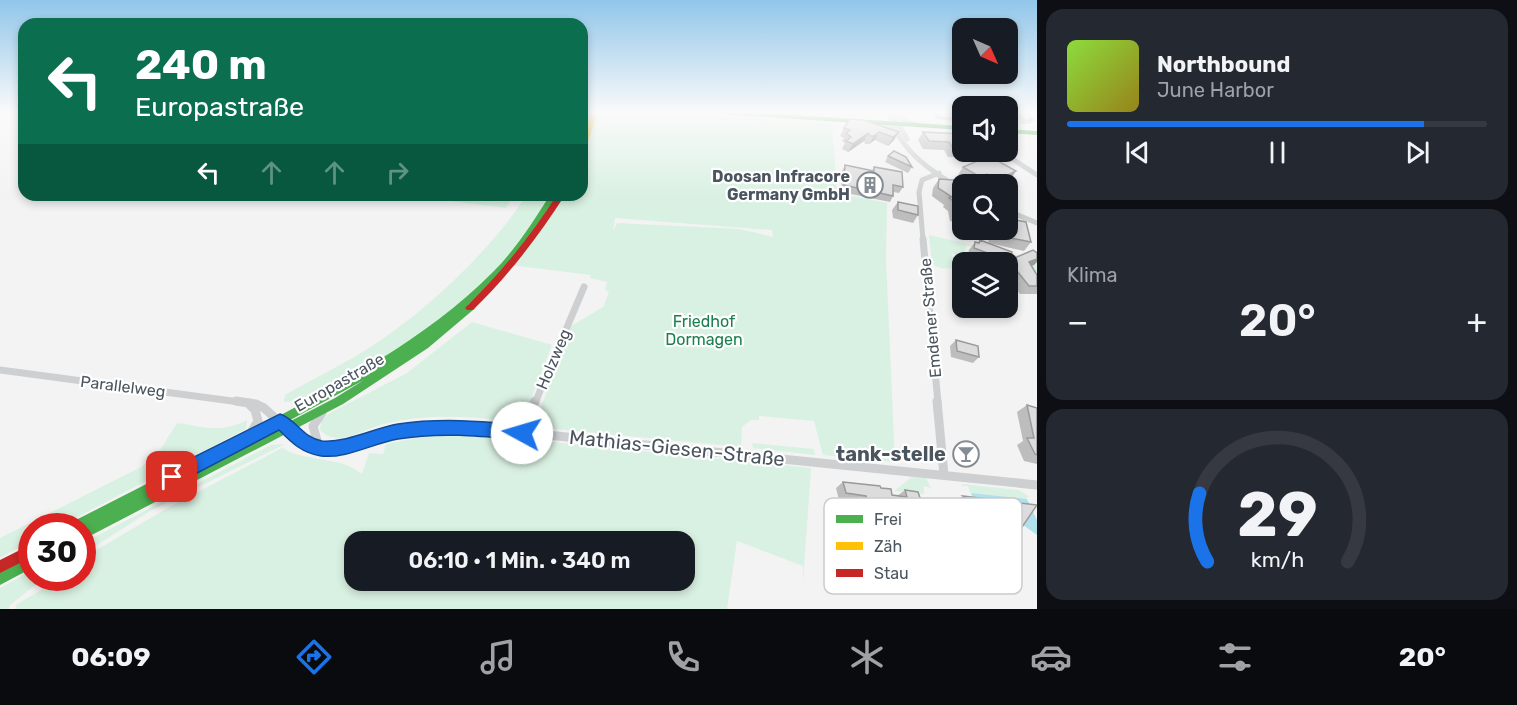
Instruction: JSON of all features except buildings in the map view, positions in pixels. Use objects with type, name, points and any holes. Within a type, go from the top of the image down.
[{"type":"main road","name":"Europastraße","points":[[96,516],[380,368],[454,315],[491,282],[512,259],[550,201]]},
{"type":"main road","name":"Europastraße","points":[[96,527],[329,406],[417,352],[478,303],[524,254],[557,201]]},
{"type":"main road","points":[[0,567],[18,557]]},
{"type":"main road","points":[[0,579],[18,569]]},
{"type":"street","points":[[905,140],[911,153],[952,182]]},
{"type":"street","points":[[1017,162],[1037,175]]},
{"type":"street","name":"Emdener Straße","points":[[937,173],[924,179],[918,187],[944,475]]},
{"type":"street","points":[[1018,213],[1037,221]]},
{"type":"street","name":"Holzweg","points":[[522,433],[584,287]]},
{"type":"street","name":"Parallelweg","points":[[0,370],[246,402],[265,408],[288,428]]},
{"type":"street","points":[[245,439],[258,421],[255,410],[246,402]]},
{"type":"street","points":[[319,448],[313,426],[319,415],[329,406]]},
{"type":"street","name":"Mathias-Giesen-Straße","points":[[319,448],[339,447],[395,432],[432,427],[470,427],[1037,485]]},
{"type":"street","points":[[288,428],[303,443],[319,448]]},
{"type":"green space","name":"Friedhof Dormagen","points":[[588,140],[833,140],[837,193],[887,203],[886,259],[895,462],[823,455],[814,421],[759,416],[759,420],[751,420],[742,427],[741,447],[534,427],[571,326],[603,307],[609,292],[605,290],[607,282],[590,278],[591,275],[503,264],[450,311],[393,352],[319,393],[284,402],[285,395],[369,348],[414,316],[456,279],[494,239],[523,201],[588,201]],"holes":[[[615,218],[772,230],[773,237],[740,229],[617,223],[613,231]]]},
{"type":"green space","points":[[450,201],[510,201],[506,208]]},
{"type":"green space","points":[[929,235],[1002,252],[989,252],[967,245],[965,252],[952,252],[952,267],[942,268],[932,264]]},
{"type":"green space","points":[[1018,256],[1037,260],[1037,272],[1030,274],[1019,272],[1034,265],[1018,260]]},
{"type":"green space","points":[[472,322],[552,345],[522,422],[468,417],[415,418],[380,425],[341,438],[334,438],[320,430],[321,421],[330,413],[407,373]]},
{"type":"green space","points":[[247,420],[246,429],[85,513],[50,513],[143,466],[160,450],[177,423],[205,428],[228,427]]},
{"type":"green space","points":[[452,432],[811,468],[803,582],[803,566],[737,541],[727,609],[15,609],[17,604],[39,591],[96,591],[96,550],[171,506],[282,448],[302,456],[343,464],[362,474],[369,453],[383,454],[386,444],[426,436],[451,435]]},
{"type":"green space","points":[[752,443],[814,449],[815,455],[753,448]]},
{"type":"green space","points":[[285,444],[150,511],[96,546],[96,536],[271,445]]},
{"type":"green space","points":[[912,477],[926,478],[931,488],[924,486],[924,494],[894,491]]},
{"type":"green space","points":[[962,484],[1019,490],[1030,497],[1027,499],[971,493],[972,498],[968,486],[962,486]]},
{"type":"green space","points":[[891,494],[923,498],[893,498]]},
{"type":"green space","points":[[18,529],[18,548],[0,558],[0,538]]},
{"type":"green space","points":[[18,578],[18,591],[28,591],[10,605],[9,609],[0,609],[0,588]]},
{"type":"water","points":[[971,493],[1018,498],[973,498]]},
{"type":"water","points":[[1022,498],[1027,499],[1037,520],[1037,535],[1022,524]]},
{"type":"traffic: fast","points":[[96,516],[350,383],[411,344],[440,323],[495,275],[519,247],[550,201]]},
{"type":"traffic: fast","points":[[96,527],[339,401],[425,345],[470,308]]},
{"type":"traffic: fast","points":[[0,579],[18,569]]},
{"type":"traffic: jam","points":[[470,308],[519,255],[557,201]]},
{"type":"traffic: jam","points":[[0,567],[18,557]]},
{"type":"place","name":"Doosan Infracore Germany GmbH","points":[[870,185]]},
{"type":"place","name":"tank-stelle","points":[[966,454]]},
{"type":"route","points":[[172,477],[280,421],[303,443],[323,448],[339,447],[395,432],[432,427],[470,427],[522,433]]}]
